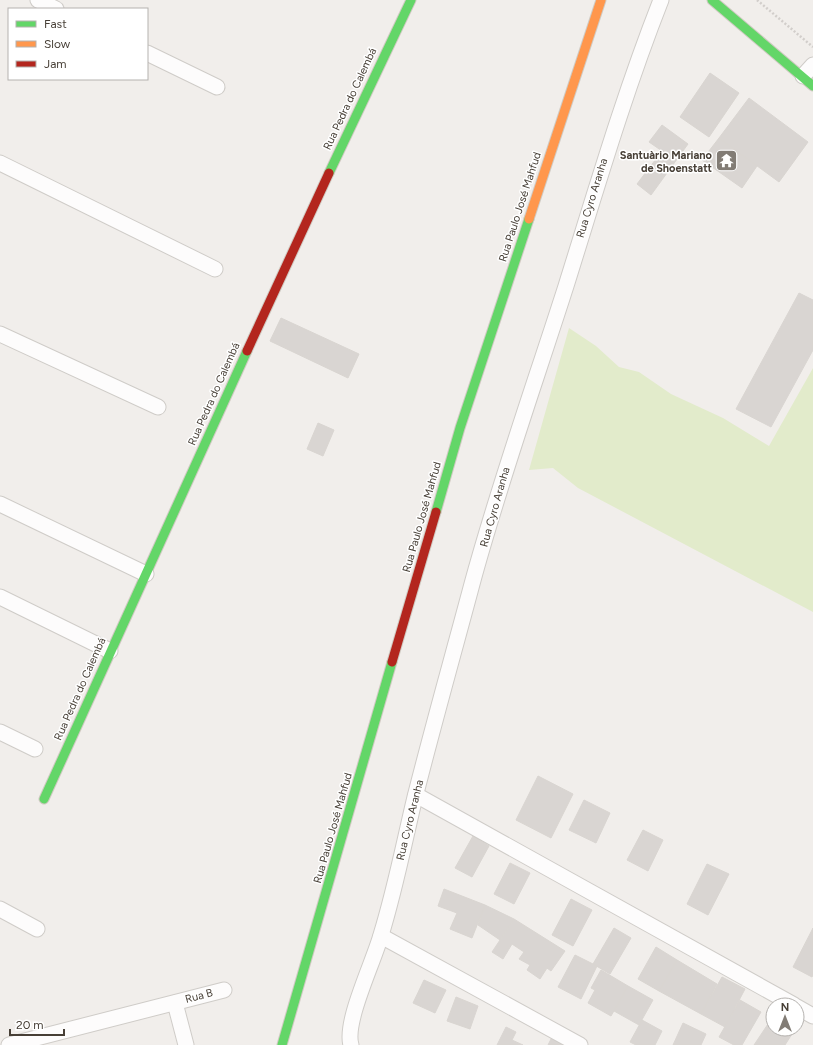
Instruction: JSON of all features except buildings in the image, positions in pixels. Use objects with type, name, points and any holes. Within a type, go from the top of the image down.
[{"type":"street","points":[[38,0],[54,8]]},
{"type":"street","name":"Rua Pedra do Calembá","points":[[44,799],[305,223],[411,0]]},
{"type":"street","name":"Rua Paulo José Mahfud","points":[[282,1045],[460,428],[602,0]]},
{"type":"street","name":"Rua Cyro Aranha","points":[[351,1045],[350,1040],[352,1021],[381,936],[416,795],[473,580],[514,443],[565,287],[606,154],[638,59],[661,0]]},
{"type":"street","points":[[712,0],[808,81],[813,65]]},
{"type":"street","points":[[148,53],[217,87]]},
{"type":"street","points":[[0,163],[215,269]]},
{"type":"street","points":[[0,334],[158,407]]},
{"type":"street","points":[[0,504],[146,574]]},
{"type":"street","points":[[0,597],[110,651]]},
{"type":"street","points":[[0,732],[35,749]]},
{"type":"street","points":[[416,795],[709,956],[780,997]]},
{"type":"street","points":[[0,909],[37,929]]},
{"type":"street","points":[[381,936],[580,1045]]},
{"type":"street","name":"Rua B","points":[[9,1045],[224,990]]},
{"type":"street","name":"Rua B","points":[[175,1003],[186,1045]]},
{"type":"path","points":[[757,0],[813,47]]},
{"type":"green space","points":[[569,328],[596,346],[619,367],[639,372],[671,394],[723,418],[769,446],[813,368],[813,612],[578,488],[553,468],[529,470]]},
{"type":"traffic: fast","points":[[329,173],[411,0]]},
{"type":"traffic: fast","points":[[712,0],[813,86]]},
{"type":"traffic: fast","points":[[436,512],[460,428],[529,219]]},
{"type":"traffic: fast","points":[[44,799],[247,351]]},
{"type":"traffic: fast","points":[[282,1045],[392,662]]},
{"type":"traffic: slow","points":[[529,219],[601,0]]},
{"type":"traffic: jam","points":[[247,351],[329,173]]},
{"type":"traffic: jam","points":[[392,662],[436,512]]},
{"type":"place","name":"Santuàrio Mariano de Shoenstatt","points":[[727,161]]}]
